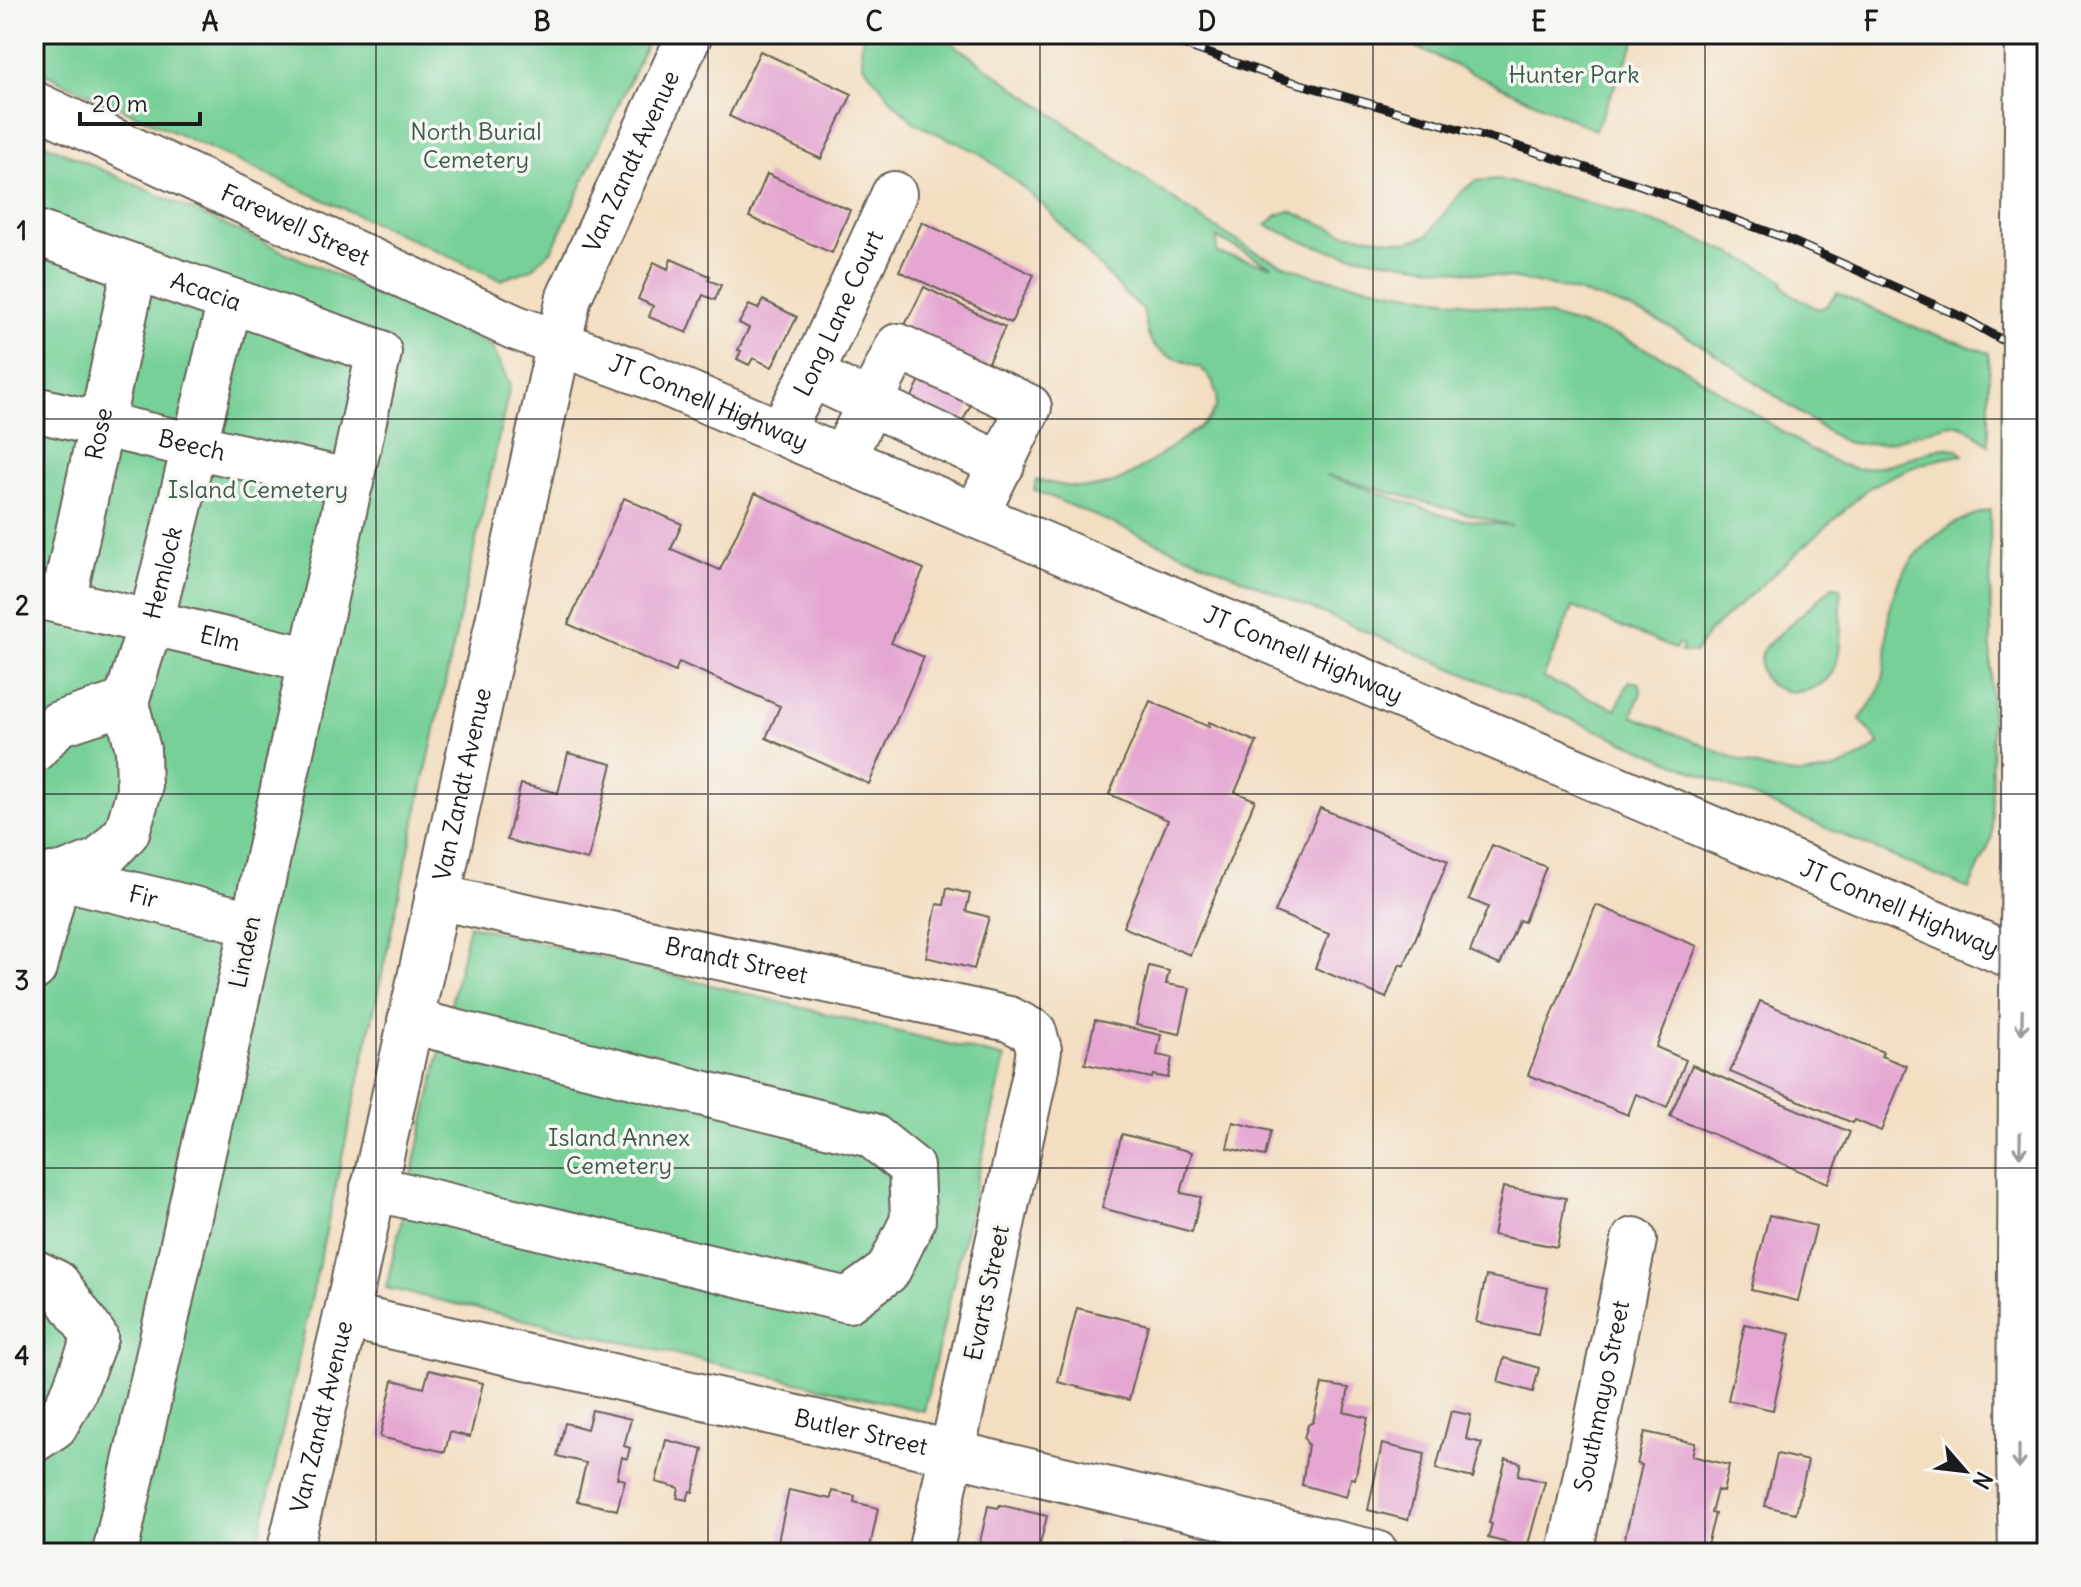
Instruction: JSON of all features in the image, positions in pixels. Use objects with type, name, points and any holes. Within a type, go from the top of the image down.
[{"type":"main road","name":"Van Zandt Avenue","points":[[289,1553],[346,1316],[569,297],[690,34]]},
{"type":"main road","points":[[2021,1553],[2019,1394],[2028,34]]},
{"type":"main road","name":"Farewell Street","points":[[34,104],[559,345]]},
{"type":"main road","name":"Long Lane Court","points":[[781,432],[811,375],[894,194]]},
{"type":"main road","name":"Acacia","points":[[34,232],[379,352]]},
{"type":"main road","name":"Rose","points":[[49,599],[101,424],[135,267]]},
{"type":"main road","name":"Hemlock","points":[[126,702],[151,622],[230,301]]},
{"type":"main road","name":"JT Connell Highway","points":[[559,345],[643,374],[843,458],[2047,971]]},
{"type":"main road","points":[[843,458],[898,346],[1029,407],[976,515]]},
{"type":"main road","name":"Linden","points":[[115,1553],[379,352]]},
{"type":"main road","points":[[811,375],[1002,465]]},
{"type":"main road","name":"Beech","points":[[34,409],[351,482]]},
{"type":"main road","name":"Elm","points":[[49,599],[311,660]]},
{"type":"main road","points":[[34,750],[58,724],[126,702],[138,750],[139,791],[127,832],[101,860],[42,866],[34,968]]},
{"type":"main road","name":"Fir","points":[[42,866],[252,923]]},
{"type":"main road","name":"Brandt Street","points":[[437,897],[1009,1019],[1034,1032]]},
{"type":"main road","points":[[373,1188],[848,1300],[888,1271],[913,1220],[911,1167],[871,1135],[410,1021]]},
{"type":"main road","name":"Evarts Street","points":[[930,1553],[1035,1074],[1039,1050],[1034,1032]]},
{"type":"main road","name":"Southmayo Street","points":[[1570,1553],[1634,1240]]},
{"type":"main road","points":[[34,1272],[57,1283],[95,1337],[134,1341],[165,1328]]},
{"type":"main road","name":"Butler Street","points":[[346,1316],[1376,1553]]},
{"type":"main road","points":[[34,1440],[55,1426],[73,1394],[95,1337]]},
{"type":"green space","name":"North Burial Cemetery","points":[[34,34],[651,34],[552,250],[532,269],[501,280],[34,69]]},
{"type":"green space","points":[[863,34],[939,34],[1203,220],[1282,264],[1316,276],[1550,316],[1621,337],[1676,363],[1811,450],[1839,464],[1857,469],[1889,465],[1942,447],[1956,449],[1964,455],[1915,467],[1869,488],[1708,633],[1695,653],[1681,652],[1683,646],[1678,644],[1675,649],[1573,607],[1543,678],[1616,709],[1629,681],[1640,683],[1641,692],[1632,716],[1757,766],[1797,774],[1837,768],[1879,744],[1860,719],[1882,682],[1889,614],[1901,577],[1911,561],[1938,535],[1954,524],[1990,510],[1992,839],[1969,889],[1034,490],[1036,480],[1090,487],[1104,486],[1130,475],[1209,419],[1216,407],[1217,396],[1212,380],[1201,368],[1167,355],[1154,346],[1148,335],[1143,310],[1044,206],[978,152],[916,124],[894,103],[863,64]],"holes":[[[1217,238],[1272,266],[1217,253]],[[1326,475],[1512,526],[1452,518]]]},
{"type":"green space","name":"Hunter Park","points":[[1387,34],[1638,34],[1595,130]]},
{"type":"green space","name":"Island Cemetery","points":[[34,139],[491,345],[510,385],[256,1553],[34,1553]]},
{"type":"green space","points":[[1498,179],[1644,219],[1715,246],[1783,280],[1783,286],[1790,293],[1818,309],[1825,307],[1837,293],[1911,326],[1989,353],[1989,445],[1967,428],[1951,424],[1884,443],[1843,441],[1698,343],[1645,315],[1608,301],[1532,282],[1336,252],[1266,225],[1277,215],[1290,211],[1344,233],[1408,242],[1428,235],[1459,194],[1475,181]]},
{"type":"green space","points":[[1833,586],[1839,587],[1841,592],[1840,641],[1835,667],[1826,680],[1813,688],[1798,692],[1771,685],[1763,676],[1760,663],[1765,647]]},
{"type":"green space","name":"Island Annex Cemetery","points":[[469,925],[1005,1058],[924,1411],[386,1288]]},
{"type":"building","points":[[760,51],[852,94],[821,159],[729,116]]},
{"type":"building","points":[[767,174],[850,210],[832,253],[749,217]]},
{"type":"building","points":[[922,222],[1034,275],[1011,323],[899,271]]},
{"type":"building","points":[[671,259],[710,276],[708,280],[721,285],[715,300],[703,295],[687,333],[649,317],[653,306],[638,299],[654,262],[668,269]]},
{"type":"building","points":[[924,287],[1005,327],[983,373],[901,333]]},
{"type":"building","points":[[763,300],[797,317],[772,367],[753,358],[749,365],[737,359],[749,328],[739,323],[749,305],[758,309]]},
{"type":"building","points":[[926,367],[977,392],[958,431],[907,407]]},
{"type":"building","points":[[755,493],[924,569],[891,643],[924,657],[869,784],[766,738],[780,706],[679,662],[675,672],[568,624],[624,498],[682,524],[671,549],[720,570]]},
{"type":"building","points":[[1150,701],[1209,727],[1209,722],[1257,742],[1235,792],[1255,800],[1190,955],[1123,927],[1168,820],[1109,794]]},
{"type":"building","points":[[568,753],[612,764],[588,860],[507,840],[521,784],[558,793]]},
{"type":"building","points":[[1320,808],[1448,861],[1404,966],[1400,964],[1386,998],[1315,968],[1329,934],[1275,912]]},
{"type":"building","points":[[1492,845],[1546,867],[1524,922],[1519,920],[1500,965],[1470,952],[1488,907],[1469,899]]},
{"type":"building","points":[[947,888],[970,894],[966,911],[989,917],[974,969],[926,957],[937,904],[944,905]]},
{"type":"building","points":[[1596,905],[1697,946],[1656,1047],[1686,1060],[1667,1107],[1636,1094],[1628,1115],[1528,1075]]},
{"type":"building","points":[[1149,966],[1169,971],[1166,984],[1190,988],[1180,1034],[1136,1025]]},
{"type":"building","points":[[1760,1001],[1883,1052],[1881,1056],[1907,1066],[1881,1131],[1855,1120],[1853,1123],[1730,1072]]},
{"type":"building","points":[[1095,1020],[1161,1035],[1157,1055],[1172,1058],[1168,1078],[1153,1075],[1152,1078],[1085,1064]]},
{"type":"building","points":[[1692,1065],[1850,1132],[1828,1183],[1670,1116]]},
{"type":"building","points":[[1233,1122],[1271,1131],[1265,1156],[1227,1148]]},
{"type":"building","points":[[1122,1134],[1192,1152],[1181,1193],[1201,1197],[1192,1232],[1102,1208]]},
{"type":"building","points":[[1503,1187],[1566,1198],[1557,1247],[1493,1235]]},
{"type":"building","points":[[1769,1215],[1816,1226],[1798,1301],[1751,1290]]},
{"type":"building","points":[[1486,1276],[1548,1288],[1538,1335],[1476,1322]]},
{"type":"building","points":[[1077,1308],[1148,1325],[1129,1400],[1058,1382]]},
{"type":"building","points":[[1745,1324],[1790,1334],[1773,1410],[1728,1400]]},
{"type":"building","points":[[1504,1358],[1539,1368],[1533,1392],[1498,1382]]},
{"type":"building","points":[[429,1370],[483,1383],[470,1437],[450,1432],[445,1452],[380,1437],[393,1380],[424,1388]]},
{"type":"building","points":[[1322,1384],[1349,1388],[1344,1412],[1368,1418],[1355,1479],[1351,1478],[1346,1497],[1302,1485],[1308,1445],[1304,1438],[1308,1425],[1313,1422]]},
{"type":"building","points":[[592,1410],[631,1419],[624,1446],[630,1448],[627,1459],[622,1457],[617,1478],[625,1480],[617,1510],[577,1501],[586,1463],[557,1456],[565,1423],[587,1429]]},
{"type":"building","points":[[1451,1411],[1471,1415],[1466,1439],[1482,1443],[1473,1478],[1436,1469]]},
{"type":"building","points":[[1645,1432],[1695,1443],[1692,1456],[1729,1465],[1723,1492],[1717,1490],[1711,1513],[1715,1514],[1705,1553],[1668,1549],[1667,1552],[1624,1542],[1642,1465],[1637,1464]]},
{"type":"building","points":[[666,1440],[703,1449],[693,1492],[690,1491],[687,1500],[677,1498],[679,1488],[656,1482]]},
{"type":"building","points":[[1382,1444],[1425,1454],[1408,1520],[1368,1510]]},
{"type":"building","points":[[1777,1454],[1808,1461],[1796,1513],[1765,1506]]},
{"type":"building","points":[[1506,1459],[1521,1463],[1518,1475],[1545,1482],[1527,1548],[1488,1538]]},
{"type":"building","points":[[789,1490],[831,1499],[832,1491],[855,1496],[854,1502],[878,1508],[869,1553],[833,1553],[806,1547],[804,1553],[772,1553],[774,1540],[778,1541]]},
{"type":"building","points":[[1000,1505],[1047,1516],[1038,1553],[1010,1553],[980,1542],[988,1506],[998,1508]]},
{"type":"building","points":[[1120,1542],[1153,1550],[1152,1553],[1117,1553]]},
{"type":"building","points":[[724,1544],[738,1548],[737,1553],[722,1553]]},
{"type":"railway","points":[[1153,34],[1276,77],[1504,142],[1640,185],[1785,238],[1962,317],[2047,361]]}]
